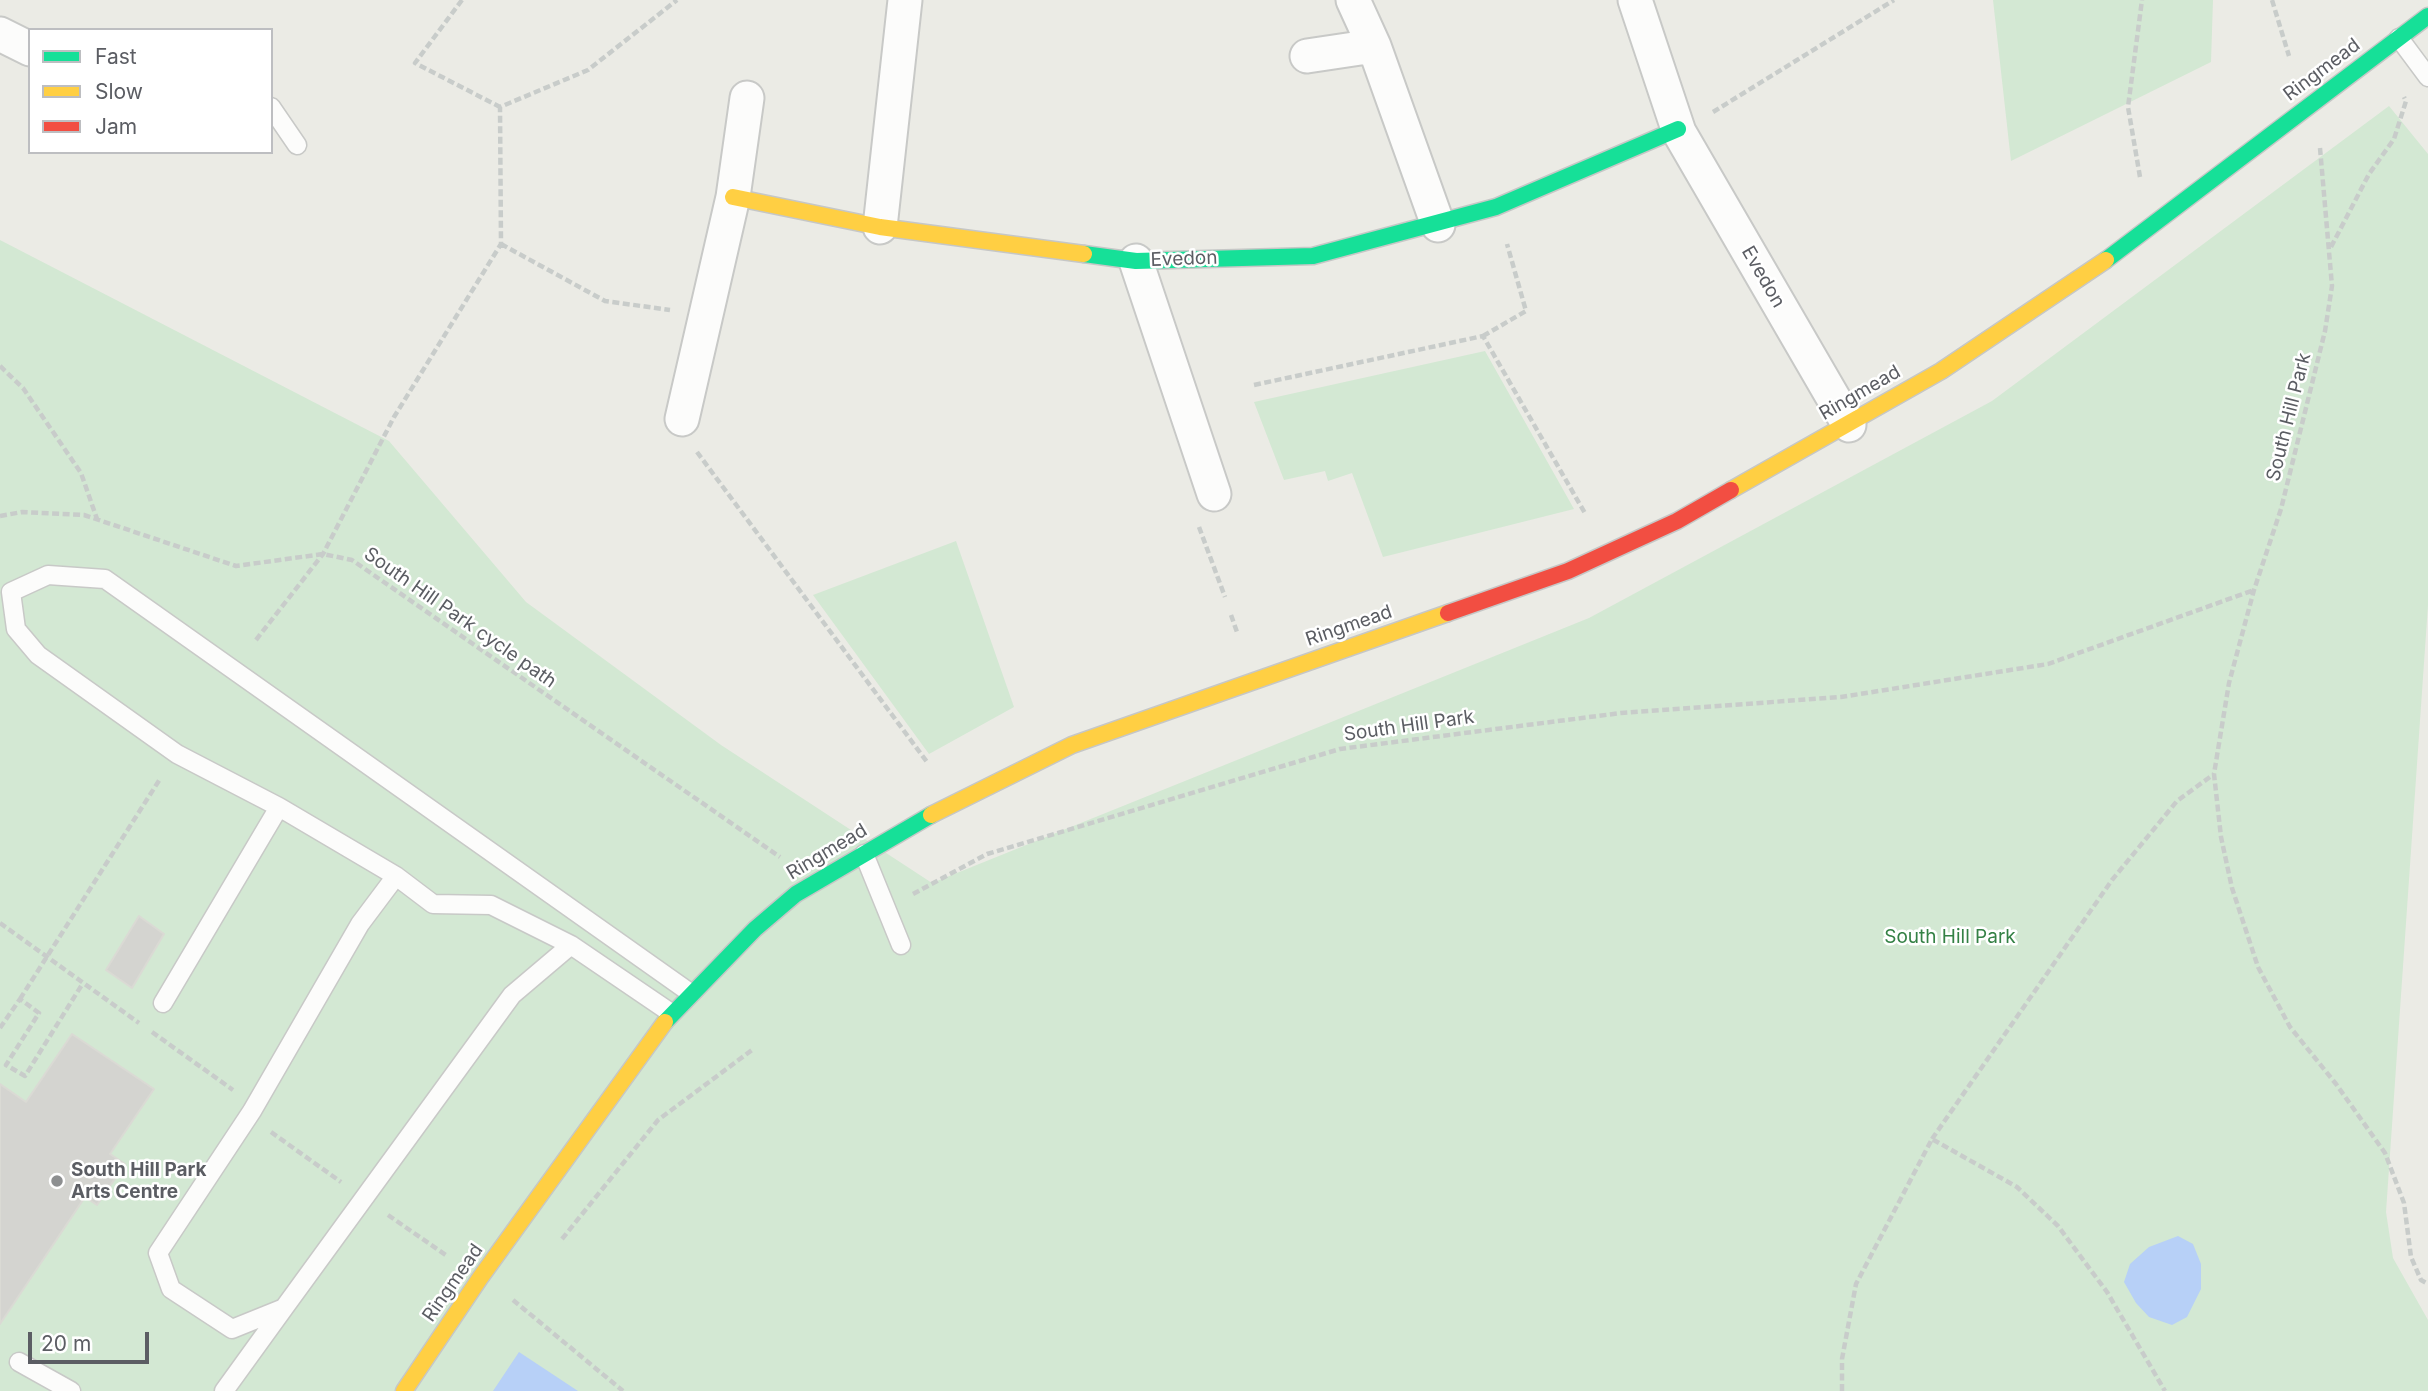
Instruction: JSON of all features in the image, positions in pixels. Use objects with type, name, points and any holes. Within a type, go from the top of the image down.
[{"type":"street","points":[[880,227],[905,0]]},
{"type":"street","points":[[1353,0],[1374,46],[1438,225]]},
{"type":"street","name":"Evedon","points":[[1635,0],[1678,130],[1849,425]]},
{"type":"street","name":"Ringmead","points":[[404,1391],[480,1278],[671,1013],[689,992],[796,894],[961,798],[1072,746],[1568,571],[1677,521],[1941,371],[2107,259],[2428,16]]},
{"type":"street","points":[[0,34],[28,48]]},
{"type":"street","points":[[1307,56],[1374,46]]},
{"type":"street","points":[[682,419],[733,198],[747,98]]},
{"type":"street","name":"Evedon","points":[[733,198],[880,227],[1136,261],[1312,256],[1438,225],[1496,206],[1678,130]]},
{"type":"street","name":"Evedon","points":[[1136,261],[1214,494]]},
{"type":"lane","points":[[2399,38],[2428,78]]},
{"type":"lane","points":[[273,110],[297,145]]},
{"type":"lane","points":[[671,1013],[572,945],[491,905],[433,904],[396,876],[279,807],[177,754],[38,655],[16,629],[11,592],[48,575],[105,579],[689,992]]},
{"type":"lane","points":[[163,1003],[279,807]]},
{"type":"lane","points":[[864,854],[901,945]]},
{"type":"lane","points":[[284,1308],[232,1329],[171,1289],[158,1253],[252,1111],[360,924],[396,876]]},
{"type":"lane","points":[[224,1391],[512,995],[572,945]]},
{"type":"lane","points":[[19,1362],[71,1391]]},
{"type":"path","points":[[462,0],[415,63],[500,107]]},
{"type":"path","points":[[500,107],[588,69],[677,0]]},
{"type":"path","points":[[1678,130],[1894,0]]},
{"type":"path","points":[[2140,177],[2129,107],[2142,0]]},
{"type":"path","points":[[2272,0],[2289,55]]},
{"type":"path","points":[[2330,248],[2369,174],[2394,139],[2406,101],[2395,74],[2378,54]]},
{"type":"path","points":[[256,640],[323,554],[394,416],[501,244],[500,107]]},
{"type":"path","name":"South Hill Park","points":[[2320,148],[2332,286],[2326,331],[2281,509],[2254,590],[2229,683],[2214,774],[2227,862],[2258,967],[2290,1027],[2336,1084],[2385,1153],[2404,1203],[2411,1257],[2421,1280],[2428,1284]]},
{"type":"path","points":[[1254,385],[1483,336],[1526,311],[1496,206]]},
{"type":"path","points":[[501,244],[605,301],[704,315]]},
{"type":"path","points":[[1483,336],[1586,515]]},
{"type":"path","points":[[0,366],[23,388],[81,473],[97,519]]},
{"type":"path","points":[[682,419],[701,460],[928,762]]},
{"type":"path","points":[[1214,494],[1199,527],[1225,597]]},
{"type":"path","name":"South Hill Park cycle path","points":[[0,516],[22,512],[85,515],[236,566],[323,554],[352,560],[781,857]]},
{"type":"path","name":"South Hill Park","points":[[886,909],[987,854],[1340,749],[1620,713],[1841,697],[2048,664],[2254,590]]},
{"type":"path","points":[[1231,615],[1237,632]]},
{"type":"path","points":[[1842,1391],[1842,1359],[1856,1284],[1932,1139],[2112,880],[2177,801],[2214,774]]},
{"type":"path","points":[[0,1028],[160,779]]},
{"type":"path","points":[[0,923],[240,1095]]},
{"type":"path","points":[[20,999],[39,1013],[6,1065],[25,1076],[83,983]]},
{"type":"path","points":[[555,1247],[658,1120],[752,1050]]},
{"type":"path","points":[[264,1128],[345,1185]]},
{"type":"path","points":[[1932,1139],[1973,1165],[2017,1187],[2058,1226],[2107,1292],[2165,1391]]},
{"type":"path","points":[[384,1213],[450,1258]]},
{"type":"path","points":[[521,1289],[512,1300],[623,1391]]},
{"type":"green space","points":[[1993,0],[2213,0],[2211,62],[2011,161]]},
{"type":"green space","name":"South Hill Park","points":[[2389,106],[2428,154],[2428,605],[2386,1212],[2393,1258],[2428,1320],[2428,1391],[0,1391],[0,240],[389,441],[526,602],[721,745],[932,883],[1589,618],[1992,401]]},
{"type":"green space","points":[[1485,351],[1574,509],[1383,557],[1352,473],[1328,481],[1325,471],[1284,480],[1254,402]]},
{"type":"green space","points":[[956,541],[1014,707],[929,754],[813,595]]},
{"type":"water","points":[[2178,1236],[2193,1244],[2201,1264],[2201,1289],[2187,1317],[2172,1325],[2149,1317],[2136,1303],[2124,1282],[2130,1264],[2149,1247]]},
{"type":"water","points":[[519,1352],[578,1391],[493,1391]]},
{"type":"building","points":[[139,916],[164,934],[132,988],[106,970]]},
{"type":"building","name":"South Hill Park Arts Centre","points":[[72,1034],[154,1089],[110,1154],[125,1164],[97,1205],[85,1197],[0,1324],[0,1084],[26,1102]]},
{"type":"traffic: fast","points":[[2106,260],[2428,16]]},
{"type":"traffic: fast","points":[[1084,254],[1136,261],[1313,256],[1496,207],[1678,129]]},
{"type":"traffic: fast","points":[[665,1022],[755,929],[796,894],[931,815]]},
{"type":"traffic: slow","points":[[733,197],[880,227],[1084,254]]},
{"type":"traffic: slow","points":[[1731,490],[1941,371],[2106,260]]},
{"type":"traffic: slow","points":[[931,815],[1072,745],[1448,613]]},
{"type":"traffic: slow","points":[[404,1391],[480,1278],[665,1022]]},
{"type":"traffic: jam","points":[[1448,613],[1568,571],[1677,521],[1731,490]]},
{"type":"place","name":"South Hill Park Arts Centre","points":[[57,1181]]}]
